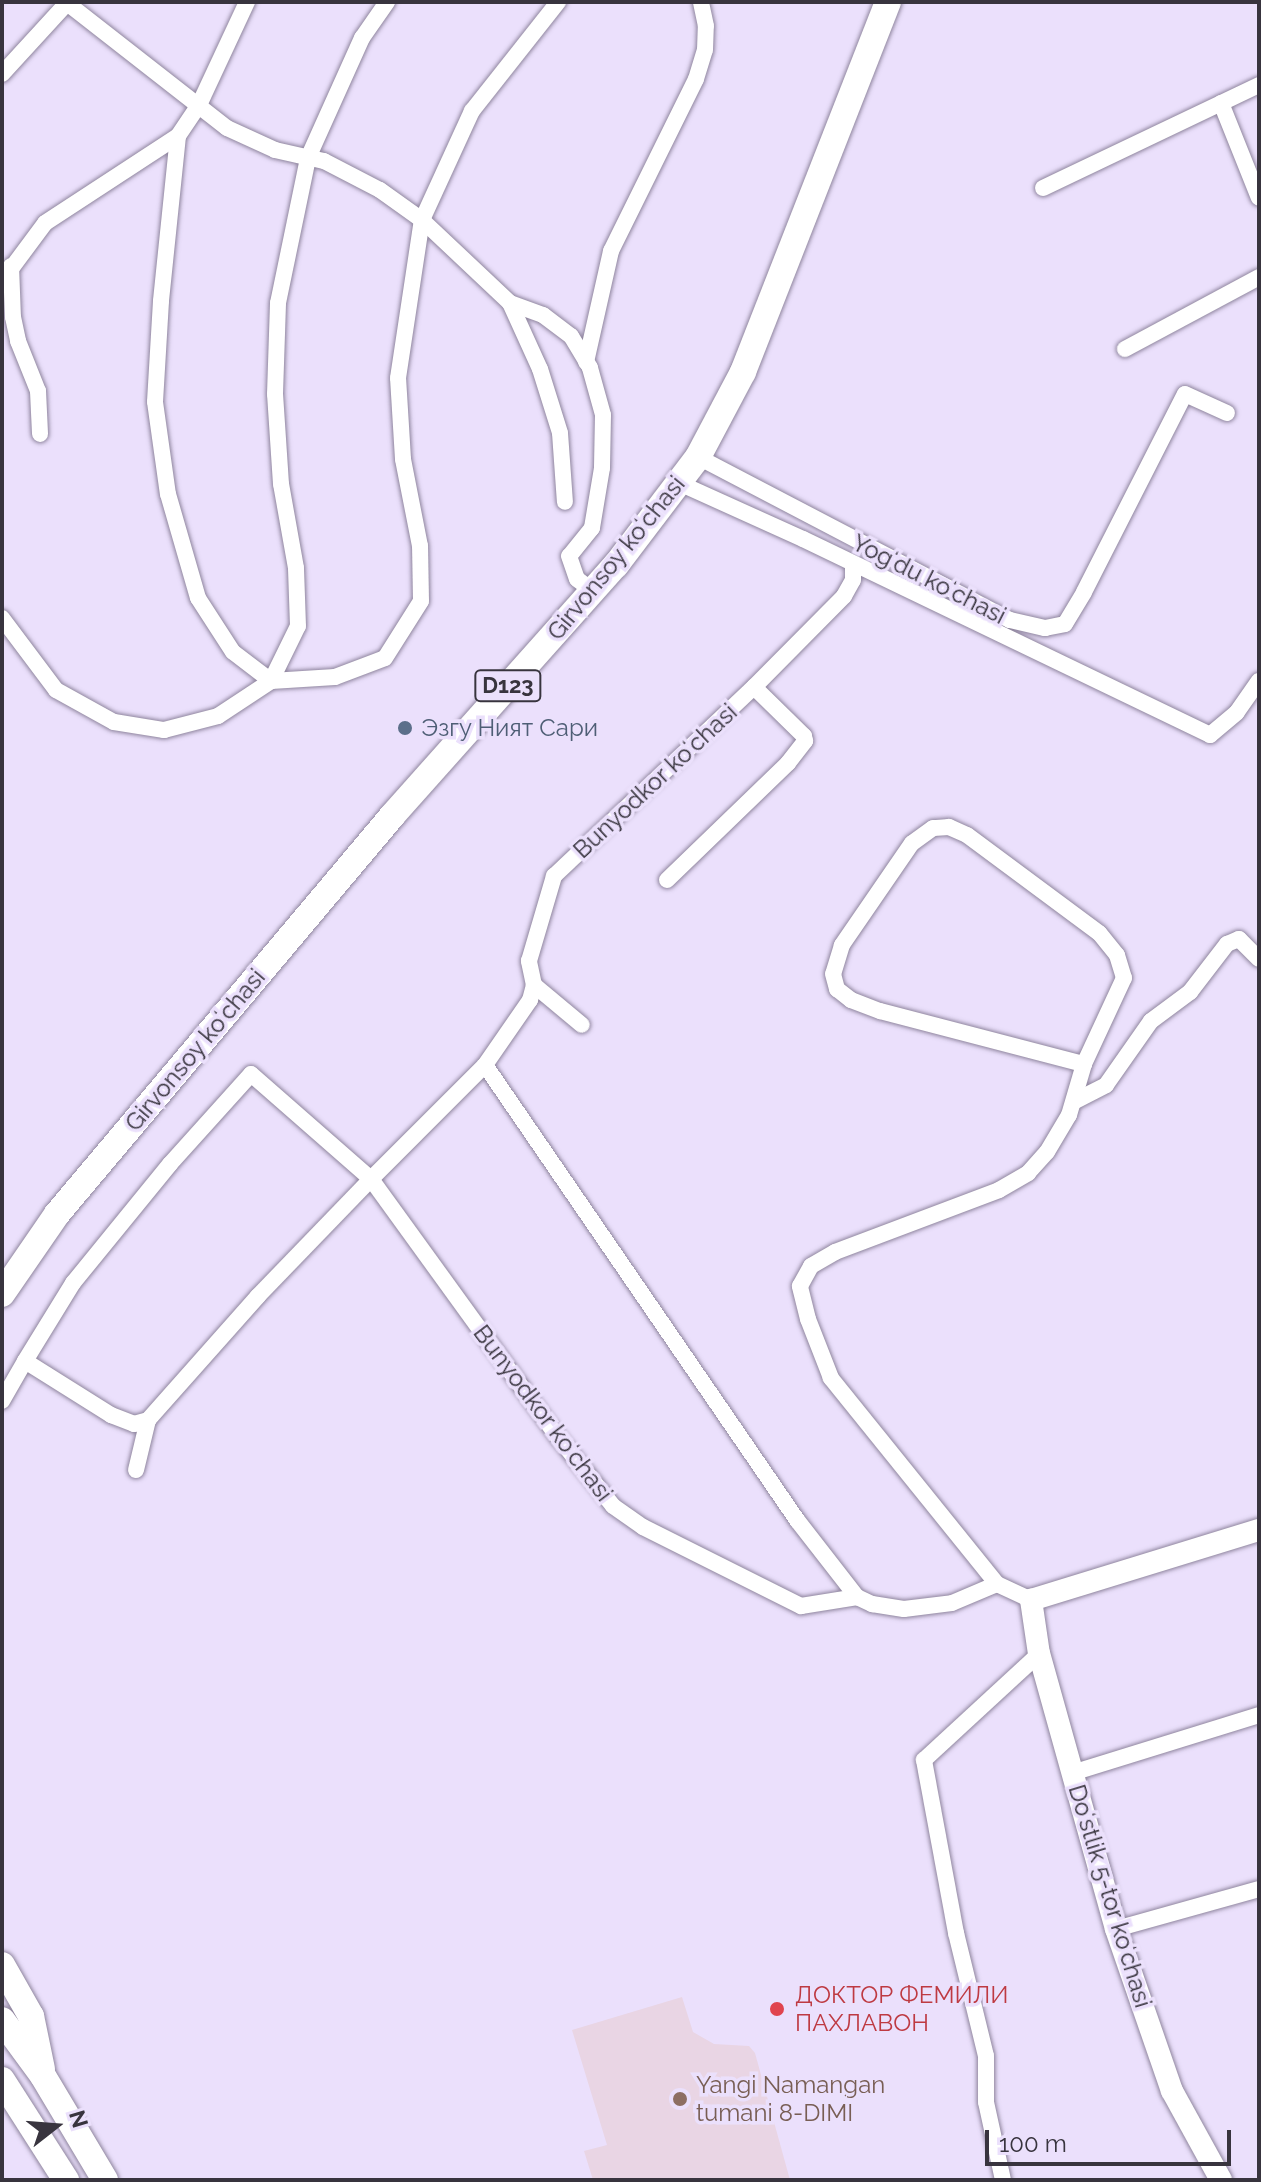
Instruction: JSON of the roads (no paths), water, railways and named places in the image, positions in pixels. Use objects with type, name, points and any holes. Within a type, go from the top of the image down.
[{"type":"main road","name":"Girvonsoy koʻchasi","points":[[2,1294],[57,1214],[392,816],[593,591],[698,457],[743,372],[888,2]]},
{"type":"main road","points":[[2,1965],[31,2016],[43,2076]]},
{"type":"main road","points":[[2,2020],[43,2076],[105,2180]]},
{"type":"main road","points":[[5,2086],[66,2180]]},
{"type":"street","points":[[2,74],[68,2],[227,128],[275,150],[324,161],[380,190],[422,220],[510,303],[540,369],[560,433],[565,502]]},
{"type":"street","points":[[40,434],[38,391],[18,341],[6,274],[45,223],[178,136],[199,105],[247,2]]},
{"type":"street","points":[[271,681],[298,626],[296,568],[281,484],[275,394],[278,303],[308,158],[362,38],[387,2]]},
{"type":"street","points":[[2,618],[56,690],[114,722],[164,730],[218,716],[271,681],[335,677],[385,658],[421,601],[420,546],[403,459],[398,378],[422,220],[472,111],[558,2]]},
{"type":"street","points":[[586,362],[611,251],[696,79],[705,50],[706,26],[701,2]]},
{"type":"street","points":[[1043,188],[1259,85]]},
{"type":"street","points":[[1221,103],[1259,198]]},
{"type":"street","points":[[178,136],[161,301],[155,402],[168,494],[198,598],[233,652],[271,681]]},
{"type":"street","points":[[1125,349],[1259,277]]},
{"type":"street","points":[[510,303],[543,315],[571,336],[586,362],[603,415],[602,468],[592,528],[569,556],[577,579],[593,591]]},
{"type":"street","name":"Yogʻdu koʻchasi","points":[[698,457],[1010,620],[1045,628],[1065,624],[1185,394],[1227,413]]},
{"type":"street","name":"Yogʻdu koʻchasi","points":[[679,483],[803,539],[853,566],[1210,735],[1237,712],[1259,681]]},
{"type":"street","name":"Bunyodkor koʻchasi","points":[[148,1420],[258,1296],[485,1065],[530,1000],[534,985],[529,961],[554,876],[754,687],[844,596],[853,580],[853,566]]},
{"type":"street","points":[[667,880],[788,763],[805,741],[804,736],[754,687]]},
{"type":"street","points":[[1084,1064],[880,1011],[851,1000],[837,989],[833,974],[842,945],[912,843],[933,828],[949,827],[967,835],[1099,933],[1117,955],[1124,978],[1084,1064],[1075,1101],[1047,1152],[1028,1173],[999,1190],[835,1252],[811,1266],[800,1286],[808,1319],[831,1378],[997,1584],[1031,1600],[1259,1530]]},
{"type":"street","points":[[1075,1101],[1106,1085],[1151,1021],[1190,992],[1227,944],[1239,939],[1259,959]]},
{"type":"street","points":[[534,985],[582,1025]]},
{"type":"street","points":[[485,1065],[797,1520],[857,1597]]},
{"type":"street","name":"Bunyodkor koʻchasi","points":[[2,1401],[73,1283],[170,1164],[251,1074],[371,1179],[558,1437],[613,1506],[643,1527],[801,1606],[857,1597],[872,1604],[904,1609],[952,1603],[997,1584]]},
{"type":"street","points":[[25,1361],[111,1415],[134,1424],[148,1420],[136,1470]]},
{"type":"street","name":"Doʻstlik 5-tor koʻchasi","points":[[1031,1600],[1039,1654],[1116,1929],[1172,2091],[1221,2180]]},
{"type":"street","points":[[1003,2180],[986,2102],[986,2056],[956,1933],[924,1760],[1039,1654]]},
{"type":"street","points":[[1072,1773],[1259,1715]]},
{"type":"street","points":[[1116,1929],[1259,1889]]},
{"type":"place","name":"Эзгу Ният Сари","points":[[405,728]]},
{"type":"place","name":"ДОКТОР ФЕМИЛИ ПАХЛАВОН","points":[[777,2009]]},
{"type":"place","name":"Yangi Namangan tumani 8-DIMI","points":[[680,2099]]}]
